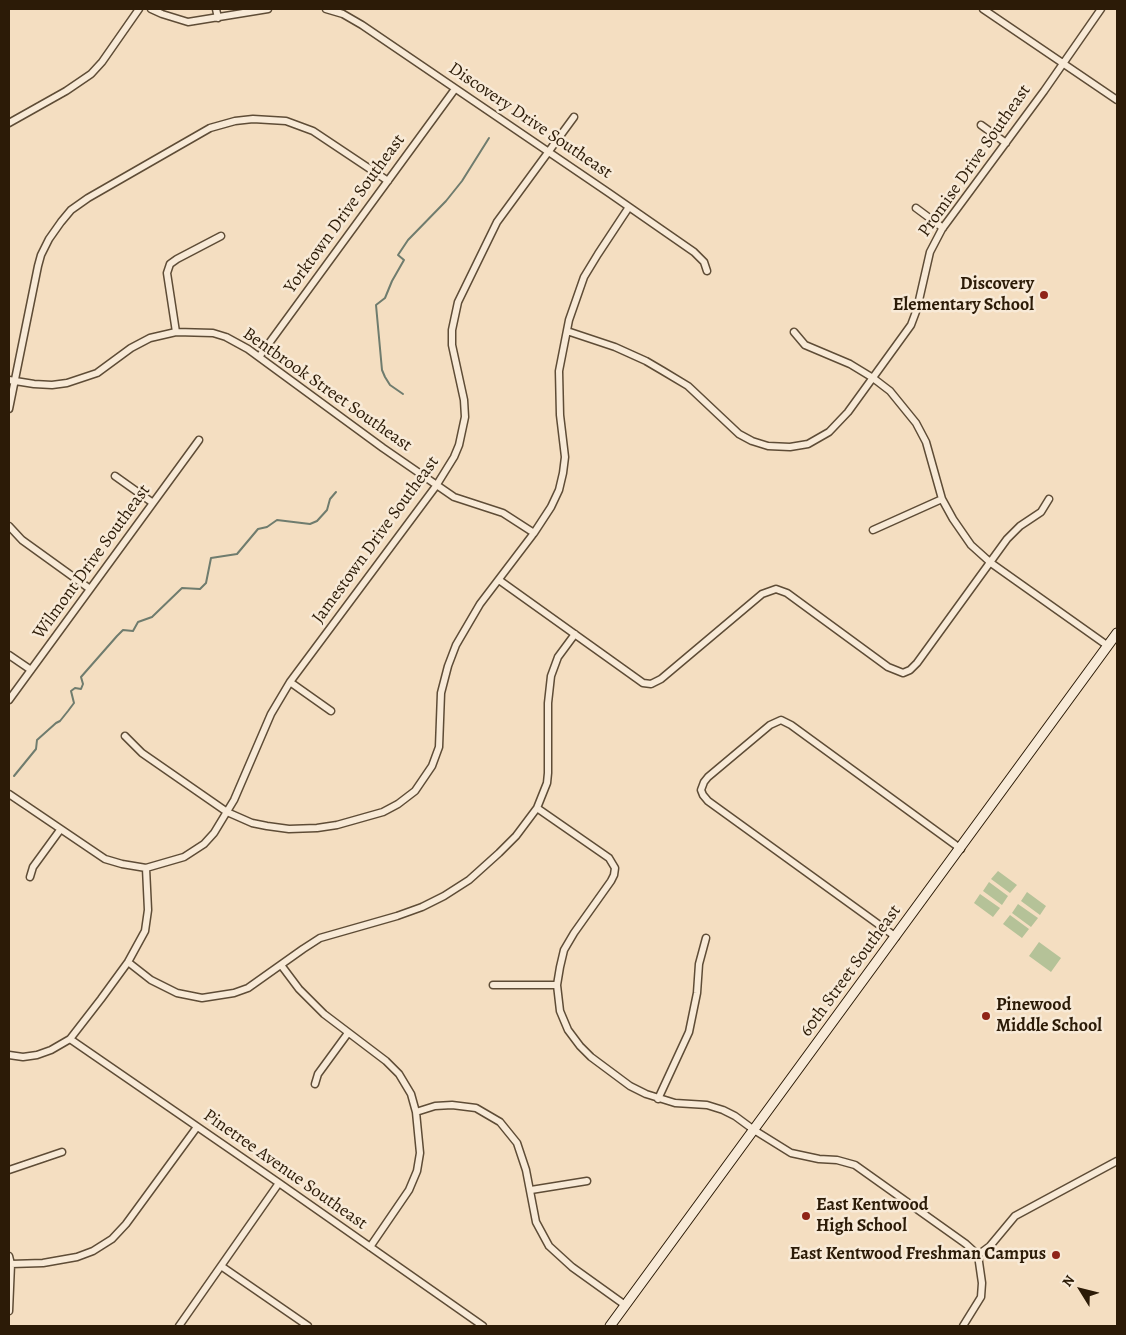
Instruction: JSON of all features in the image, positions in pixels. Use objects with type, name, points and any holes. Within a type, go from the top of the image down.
[{"type":"main road","name":"60th Street Southeast","points":[[610,1326],[1117,633]]},
{"type":"street","points":[[9,123],[91,74],[102,62],[139,9]]},
{"type":"street","points":[[152,9],[188,22],[268,9]]},
{"type":"street","points":[[216,9],[218,18]]},
{"type":"street","name":"Discovery Drive Southeast","points":[[326,9],[343,14],[362,25],[694,252],[704,262],[707,271]]},
{"type":"street","points":[[983,9],[1117,100]]},
{"type":"street","name":"Promise Drive Southeast","points":[[567,331],[615,347],[658,367],[688,386],[739,434],[752,441],[768,446],[790,447],[808,444],[829,432],[848,412],[911,325],[917,309],[930,252],[943,228],[1101,9]]},
{"type":"street","name":"Yorktown Drive Southeast","points":[[259,357],[455,89]]},
{"type":"street","name":"Jamestown Drive Southeast","points":[[146,868],[184,857],[204,844],[214,833],[234,800],[271,714],[290,682],[436,486],[454,457],[459,445],[464,421],[464,400],[452,345],[452,330],[458,302],[497,222],[574,117]]},
{"type":"street","points":[[9,409],[12,380],[38,266],[50,238],[61,222],[71,210],[88,198],[203,132],[221,124],[238,120],[266,119],[286,121],[313,131],[388,181]]},
{"type":"street","points":[[981,125],[1006,143]]},
{"type":"street","points":[[125,736],[142,752],[227,812],[252,823],[275,828],[289,830],[338,825],[383,812],[410,796],[422,783],[432,766],[439,747],[441,693],[451,659],[470,619],[534,533],[551,507],[559,490],[565,457],[560,415],[560,361],[571,314],[584,277],[629,208]]},
{"type":"street","points":[[916,208],[943,228]]},
{"type":"street","points":[[176,332],[167,273],[170,264],[221,236]]},
{"type":"street","name":"Bentbrook Street Southeast","points":[[12,380],[52,385],[83,379],[107,366],[138,343],[176,332],[204,332],[226,337],[259,357],[436,486],[454,497],[503,513],[534,533]]},
{"type":"street","points":[[794,332],[806,345],[850,364],[890,391],[916,423],[926,442],[942,499],[966,538],[991,563],[1108,646]]},
{"type":"street","name":"Wilmont Drive Southeast","points":[[9,700],[199,440]]},
{"type":"street","points":[[115,476],[153,503]]},
{"type":"street","points":[[873,530],[942,499]]},
{"type":"street","points":[[499,580],[643,683],[651,684],[661,679],[762,594],[776,589],[787,594],[888,667],[903,673],[910,670],[917,663],[1013,532],[1041,512],[1049,499]]},
{"type":"street","points":[[9,526],[22,540],[90,589]]},
{"type":"street","points":[[128,962],[151,980],[177,993],[201,998],[234,993],[248,988],[320,938],[397,916],[444,896],[469,880],[518,834],[537,808],[548,773],[548,703],[551,676],[558,657],[575,634]]},
{"type":"street","points":[[9,655],[31,670]]},
{"type":"street","points":[[290,682],[331,711]]},
{"type":"street","points":[[896,937],[708,800],[701,790],[708,777],[770,725],[781,720],[791,725],[960,849]]},
{"type":"street","points":[[9,794],[60,830],[105,858],[122,864],[146,868],[148,910],[145,931],[128,962],[70,1039],[51,1050],[37,1055],[23,1057],[9,1055]]},
{"type":"street","points":[[537,808],[608,858],[615,868],[611,881],[564,950],[557,985],[560,1011],[568,1030],[580,1046],[591,1057],[630,1086],[658,1099],[676,1103],[707,1105],[722,1110],[735,1116],[791,1153],[819,1160],[838,1160],[855,1165],[966,1244],[978,1255],[981,1272],[981,1297],[962,1326]]},
{"type":"street","points":[[30,877],[33,867],[60,830]]},
{"type":"street","points":[[658,1099],[689,1032],[699,964],[706,938]]},
{"type":"street","points":[[281,965],[299,989],[324,1014],[384,1058],[399,1074],[411,1094],[416,1112],[420,1153],[417,1171],[409,1190],[370,1248]]},
{"type":"street","points":[[492,985],[557,985]]},
{"type":"street","points":[[315,1084],[318,1074],[348,1033]]},
{"type":"street","name":"Pinetree Avenue Southeast","points":[[70,1039],[279,1182],[483,1326]]},
{"type":"street","points":[[416,1112],[435,1106],[452,1105],[476,1108],[500,1122],[517,1143],[531,1190],[536,1222],[549,1246],[572,1267],[626,1305]]},
{"type":"street","points":[[11,1264],[43,1263],[77,1257],[94,1251],[112,1239],[126,1224],[197,1127]]},
{"type":"street","points":[[9,1170],[62,1152]]},
{"type":"street","points":[[978,1255],[990,1246],[1015,1216],[1115,1163],[1117,1170]]},
{"type":"street","points":[[531,1190],[587,1181]]},
{"type":"street","points":[[179,1326],[279,1182]]},
{"type":"street","points":[[9,1256],[11,1264],[9,1311]]},
{"type":"street","points":[[222,1266],[308,1326]]},
{"type":"green space","points":[[998,871],[1017,885],[1010,893],[991,879]]},
{"type":"green space","points":[[989,882],[1008,896],[1002,905],[983,891]]},
{"type":"green space","points":[[1027,892],[1046,906],[1040,915],[1021,901]]},
{"type":"green space","points":[[980,894],[1000,908],[993,917],[974,903]]},
{"type":"green space","points":[[1018,904],[1038,918],[1031,927],[1012,913]]},
{"type":"green space","points":[[1010,915],[1029,929],[1022,938],[1003,924]]},
{"type":"green space","points":[[1039,942],[1061,958],[1051,972],[1029,956]]},
{"type":"waterway","points":[[403,394],[390,385],[382,370],[376,305],[385,298],[404,260],[398,255],[408,240],[446,201],[462,181],[489,138]]},
{"type":"waterway","points":[[14,776],[36,749],[37,740],[60,721],[74,703],[71,691],[75,688],[81,689],[83,684],[81,677],[123,630],[133,631],[138,622],[152,617],[182,588],[200,589],[206,583],[211,558],[237,554],[258,529],[267,527],[277,520],[310,524],[317,521],[327,510],[330,499],[336,492]]},
{"type":"place","name":"Discovery Elementary School","points":[[1044,295]]},
{"type":"place","name":"Pinewood Middle School","points":[[986,1016]]},
{"type":"place","name":"East Kentwood High School","points":[[806,1216]]},
{"type":"place","name":"East Kentwood Freshman Campus","points":[[1056,1255]]}]
